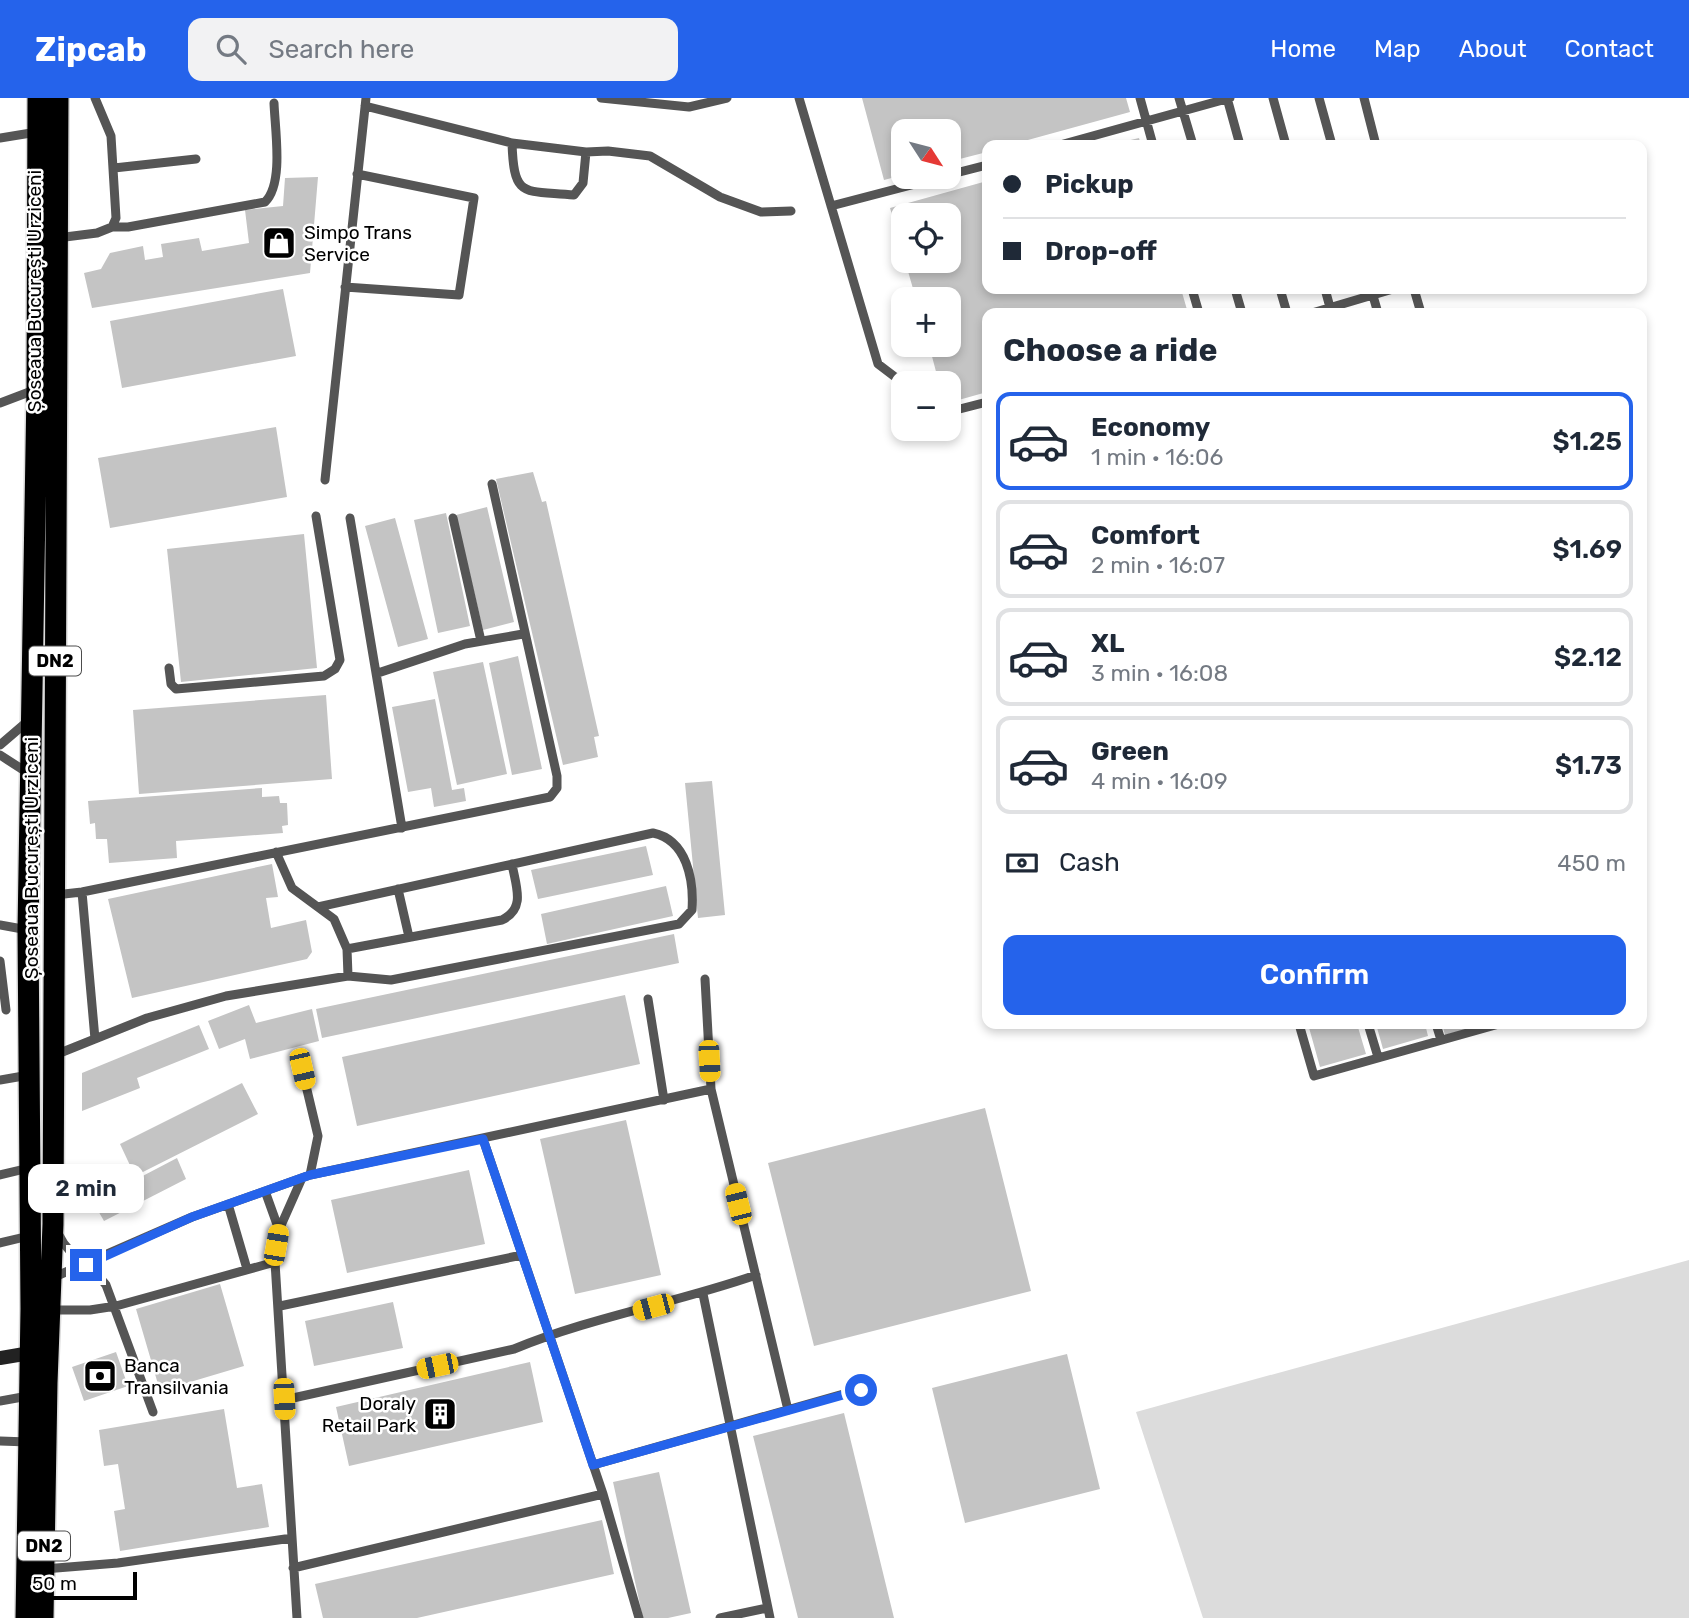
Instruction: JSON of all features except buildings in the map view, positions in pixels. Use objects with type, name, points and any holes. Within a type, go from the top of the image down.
[{"type":"highway","name":"Șoseaua București Urziceni","points":[[38,98],[37,389],[28,1006],[31,1284],[41,1309]]},
{"type":"highway","name":"Șoseaua București Urziceni","points":[[43,1618],[39,1352],[41,1309],[52,1278],[53,1224],[58,98]]},
{"type":"highway","name":"Șoseaua București Urziceni","points":[[26,1618],[28,1396],[39,1352]]},
{"type":"street","points":[[0,1358],[39,1352]]},
{"type":"lane","points":[[95,98],[111,136],[116,218],[112,227]]},
{"type":"lane","points":[[601,98],[688,107],[726,98]]},
{"type":"lane","points":[[799,98],[878,364],[891,374]]},
{"type":"lane","points":[[1140,98],[1152,140]]},
{"type":"lane","points":[[1180,98],[1192,140]]},
{"type":"lane","points":[[1079,140],[1228,98],[1239,140]]},
{"type":"lane","points":[[1273,98],[1285,140]]},
{"type":"lane","points":[[1319,98],[1331,140]]},
{"type":"lane","points":[[1364,98],[1375,140]]},
{"type":"lane","points":[[325,480],[365,102],[512,143],[650,156],[720,197],[761,212],[791,211]]},
{"type":"lane","points":[[57,238],[265,202],[274,194],[276,180],[274,103]]},
{"type":"lane","points":[[0,138],[38,132]]},
{"type":"lane","points":[[512,143],[513,175],[519,184],[529,191],[574,195],[583,183],[586,152]]},
{"type":"lane","points":[[114,168],[196,159]]},
{"type":"lane","points":[[961,172],[982,166]]},
{"type":"lane","points":[[345,287],[459,295],[474,198],[357,174]]},
{"type":"lane","points":[[831,206],[896,189]]},
{"type":"lane","points":[[1336,308],[1367,294]]},
{"type":"lane","points":[[0,403],[37,389]]},
{"type":"lane","points":[[961,409],[982,403]]},
{"type":"lane","points":[[53,895],[82,892],[550,797],[557,788],[492,484]]},
{"type":"lane","points":[[169,668],[171,684],[176,689],[324,676],[335,669],[340,660],[316,516]]},
{"type":"lane","points":[[350,518],[402,828]]},
{"type":"lane","points":[[453,518],[481,641]]},
{"type":"lane","points":[[378,673],[481,641],[523,634]]},
{"type":"lane","points":[[0,745],[33,718]]},
{"type":"lane","points":[[0,755],[32,776]]},
{"type":"lane","points":[[53,1056],[147,1018],[226,996],[348,976],[391,980],[680,924],[692,911],[684,856],[671,839],[653,833],[318,907]]},
{"type":"lane","points":[[275,852],[292,888],[334,919],[347,949],[348,976]]},
{"type":"lane","points":[[347,949],[502,920],[514,914],[519,903],[512,864]]},
{"type":"lane","points":[[398,889],[409,937]]},
{"type":"lane","points":[[82,892],[95,1039]]},
{"type":"lane","points":[[0,925],[28,930]]},
{"type":"lane","points":[[0,961],[3,1011],[28,1006]]},
{"type":"lane","points":[[705,979],[711,1089],[788,1410]]},
{"type":"lane","points":[[648,999],[664,1100]]},
{"type":"lane","points":[[1300,1029],[1314,1076],[1481,1029]]},
{"type":"lane","points":[[1370,1029],[1378,1057]]},
{"type":"lane","points":[[1438,1029],[1441,1040]]},
{"type":"lane","points":[[297,1618],[280,1306],[275,1262],[279,1230],[306,1177],[317,1136],[302,1069]]},
{"type":"lane","points":[[0,1080],[30,1075]]},
{"type":"lane","points":[[31,1284],[86,1265],[192,1217],[306,1177],[711,1089]]},
{"type":"lane","points":[[483,1139],[603,1494],[639,1618]]},
{"type":"lane","points":[[0,1175],[31,1168]]},
{"type":"lane","points":[[265,1191],[279,1230]]},
{"type":"lane","points":[[229,1204],[247,1269]]},
{"type":"lane","points":[[53,1224],[68,1250],[101,1279],[116,1306],[153,1412]]},
{"type":"lane","points":[[0,1243],[31,1235]]},
{"type":"lane","points":[[280,1306],[522,1255]]},
{"type":"lane","points":[[41,1309],[90,1310],[116,1306],[275,1262]]},
{"type":"lane","points":[[284,1399],[514,1349],[549,1335],[703,1294],[756,1275]]},
{"type":"lane","points":[[703,1294],[769,1613],[720,1618]]},
{"type":"lane","points":[[593,1465],[861,1390]]},
{"type":"lane","points":[[0,1401],[28,1396]]},
{"type":"lane","points":[[0,1441],[27,1442]]},
{"type":"lane","points":[[293,1568],[603,1494]]},
{"type":"lane","points":[[44,1569],[90,1566],[292,1538]]},
{"type":"shaded area","points":[[1689,1260],[1689,1618],[1203,1618],[1136,1412]]},
{"type":"place","name":"Simpo Trans Service","points":[[279,243]]},
{"type":"place","name":"Banca Transilvania","points":[[100,1376]]},
{"type":"place","name":"Doraly Retail Park","points":[[440,1414]]},
{"type":"route","points":[[86,1265],[107,1253],[192,1217],[310,1175],[483,1139],[593,1465],[861,1390]]}]
